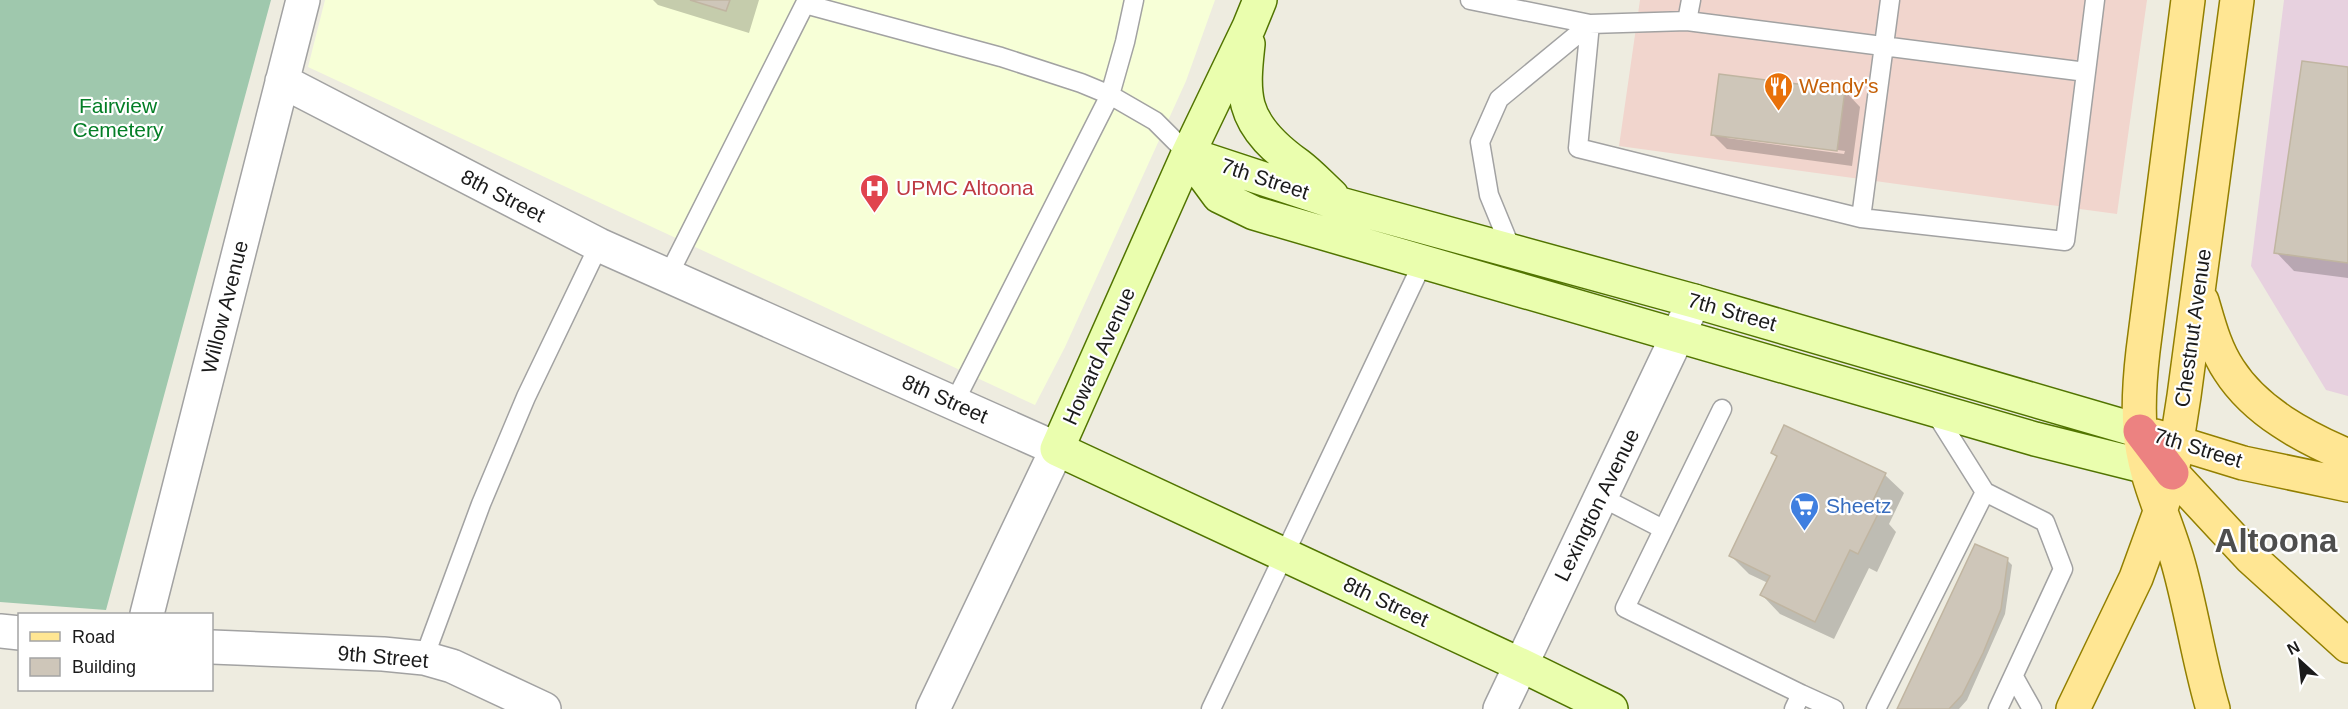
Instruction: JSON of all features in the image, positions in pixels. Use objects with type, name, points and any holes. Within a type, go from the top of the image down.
[{"type":"highway","points":[[2140,431],[2165,461]]},
{"type":"main road","name":"Chestnut Avenue","points":[[2140,431],[2139,390],[2143,351],[2188,0]]},
{"type":"main road","name":"Chestnut Avenue","points":[[2073,709],[2136,578],[2160,512],[2165,461],[2199,290],[2237,0]]},
{"type":"main road","points":[[1254,14],[1245,72],[1248,105],[1262,134],[1340,204]]},
{"type":"main road","name":"Howard Avenue","points":[[1057,448],[1188,154],[1254,14]]},
{"type":"main road","name":"7th Street","points":[[1188,154],[1340,204],[1694,301],[2140,431]]},
{"type":"main road","name":"7th Street","points":[[1188,154],[1219,196],[1254,213],[2044,442],[2165,461],[2243,462],[2348,485]]},
{"type":"main road","points":[[2199,290],[2211,335],[2229,371],[2259,404],[2291,428],[2348,456]]},
{"type":"main road","name":"8th Street","points":[[1057,448],[1611,709]]},
{"type":"main road","points":[[2165,461],[2251,558],[2348,646]]},
{"type":"main road","points":[[2160,512],[2179,566],[2203,675],[2213,709]]},
{"type":"street","name":"Willow Avenue","points":[[148,613],[303,0]]},
{"type":"street","name":"8th Street","points":[[282,81],[599,245],[1057,448]]},
{"type":"street","name":"Lexington Avenue","points":[[1500,709],[1694,301]]},
{"type":"street","name":"Howard Avenue","points":[[933,709],[1057,448]]},
{"type":"street","points":[[0,631],[18,633]]},
{"type":"street","name":"9th Street","points":[[213,647],[383,654],[424,658],[452,666],[544,709]]},
{"type":"lane","points":[[954,403],[1110,95],[1134,0]]},
{"type":"lane","points":[[1470,0],[1590,24],[1687,21],[2086,72]]},
{"type":"lane","points":[[1687,21],[1690,0]]},
{"type":"lane","points":[[1861,218],[1890,0]]},
{"type":"lane","points":[[1590,24],[1578,148],[1861,218],[2065,242],[2095,0]]},
{"type":"lane","points":[[668,276],[806,2],[1000,57],[1081,83],[1110,95],[1155,121],[1188,154]]},
{"type":"lane","points":[[1512,251],[1489,195],[1480,142],[1499,99],[1590,24]]},
{"type":"lane","points":[[424,658],[481,504],[526,398],[599,245]]},
{"type":"lane","points":[[1211,709],[1423,262]]},
{"type":"lane","points":[[1722,409],[1625,608],[1798,702],[1834,709]]},
{"type":"lane","points":[[1933,410],[1984,492],[2045,522],[2063,569],[1998,709]]},
{"type":"lane","points":[[1875,709],[1984,492]]},
{"type":"lane","points":[[1601,497],[1663,529]]},
{"type":"lane","points":[[2014,677],[2032,709]]},
{"type":"shaded area","name":"UPMC Altoona","points":[[325,0],[1215,0],[1186,81],[1065,347],[1035,405],[308,67]]},
{"type":"shaded area","points":[[1640,0],[2147,0],[2117,214],[1619,146]]},
{"type":"shaded area","points":[[2284,0],[2348,0],[2348,396],[2326,390],[2251,266]]},
{"type":"green space","name":"Fairview Cemetery","points":[[0,0],[271,0],[106,610],[0,602]]},
{"type":"building","points":[[690,0],[730,0],[726,11]]},
{"type":"building","points":[[2302,61],[2348,67],[2348,263],[2274,253]]},
{"type":"building","name":"Wendy's","points":[[1719,74],[1845,90],[1837,151],[1711,135]]},
{"type":"building","name":"Sheetz","points":[[1784,425],[1886,473],[1870,507],[1879,512],[1858,554],[1850,550],[1815,622],[1760,595],[1770,576],[1729,556],[1777,456],[1771,453]]},
{"type":"building","points":[[1975,544],[2008,558],[2001,609],[1983,653],[1962,695],[1949,709],[1897,709]]},
{"type":"place","name":"Wendy's","points":[[1778,112]]},
{"type":"place","name":"UPMC Altoona","points":[[875,214]]},
{"type":"place","name":"Sheetz","points":[[1805,532]]},
{"type":"district","name":"Altoona","points":[[2276,540]]}]
